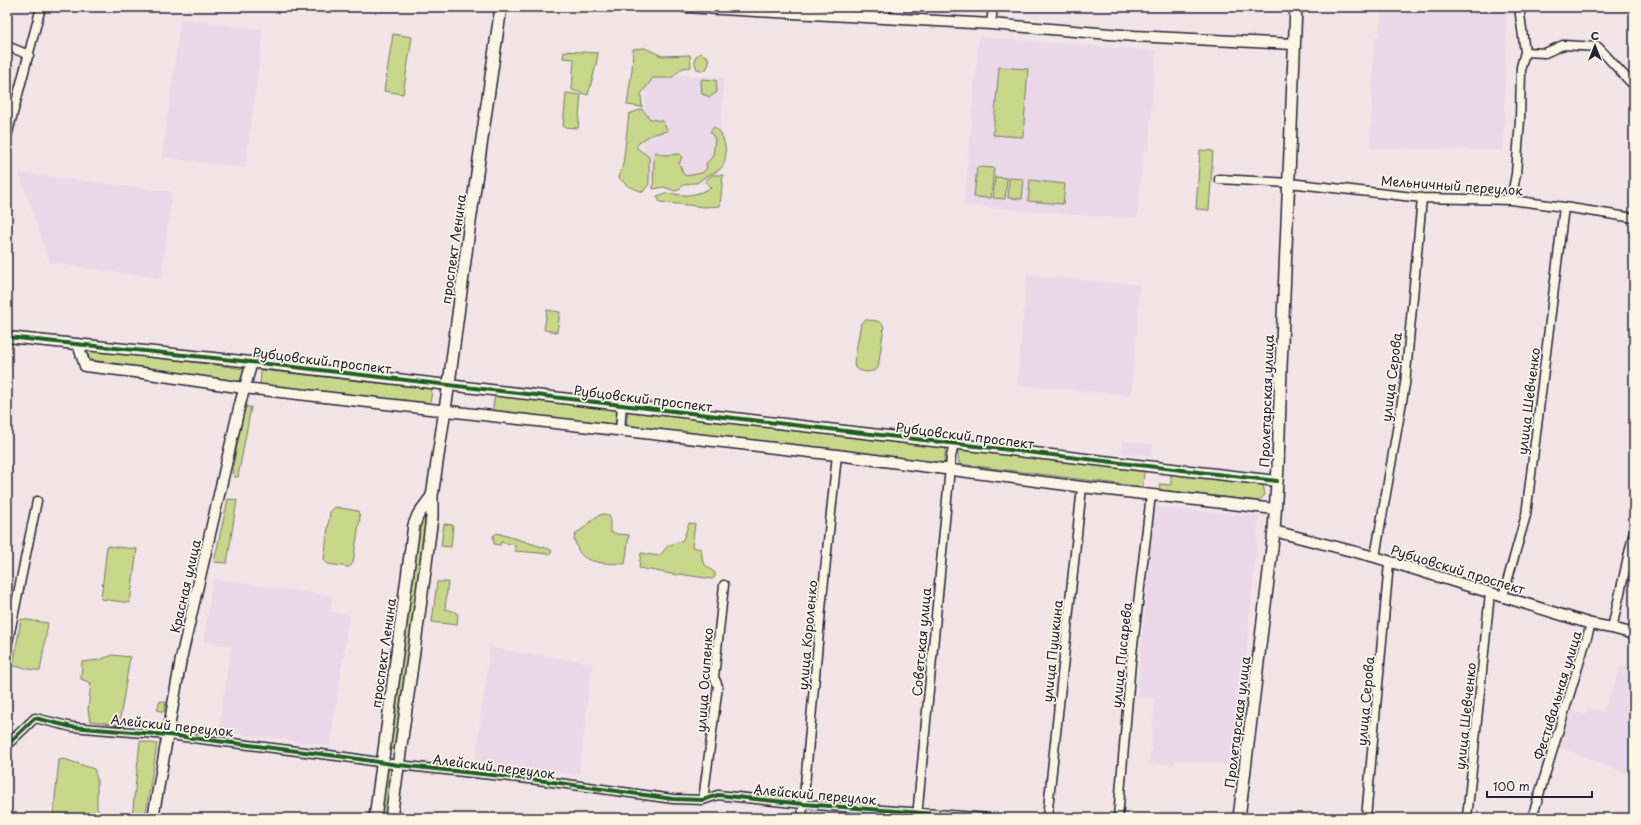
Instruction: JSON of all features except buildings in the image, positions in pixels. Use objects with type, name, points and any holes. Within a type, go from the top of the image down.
[{"type":"main road","name":"проспект Ленина","points":[[391,818],[432,517],[432,496],[501,7]]},
{"type":"main road","name":"Пролетарская улица","points":[[1239,818],[1274,531],[1289,182],[1293,44],[1296,7]]},
{"type":"main road","name":"проспект Ленина","points":[[375,818],[413,532],[418,515],[432,496]]},
{"type":"main road","points":[[418,515],[432,517]]},
{"type":"street","points":[[685,7],[779,10],[991,24],[1134,36],[1293,44]]},
{"type":"street","points":[[885,7],[885,18]]},
{"type":"street","points":[[991,24],[993,7]]},
{"type":"street","points":[[1511,200],[1516,174],[1520,120],[1521,67],[1525,52],[1519,7]]},
{"type":"street","points":[[7,136],[40,11]]},
{"type":"street","points":[[1525,52],[1545,53],[1563,45],[1598,47],[1634,86]]},
{"type":"street","points":[[7,46],[29,55]]},
{"type":"street","name":"Мельничный переулок","points":[[1219,179],[1289,182],[1422,198],[1511,200],[1634,218]]},
{"type":"street","name":"улица Серова","points":[[1375,557],[1405,384],[1422,198]]},
{"type":"street","name":"улица Шевченко","points":[[1503,596],[1526,515],[1564,207]]},
{"type":"street","name":"Рубцовский проспект","points":[[7,337],[448,384],[1277,481]]},
{"type":"street","points":[[78,344],[85,366],[244,388],[444,412],[837,455],[1082,487],[1275,509]]},
{"type":"street","name":"Красная улица","points":[[153,818],[181,659],[244,388],[252,362]]},
{"type":"street","points":[[620,431],[622,405]]},
{"type":"street","name":"Советская улица","points":[[917,815],[950,469],[954,444]]},
{"type":"street","name":"улица Короленко","points":[[802,818],[837,455]]},
{"type":"street","name":"улица Пушкина","points":[[1047,818],[1082,487]]},
{"type":"street","name":"улица Писарева","points":[[1118,818],[1131,662],[1151,495]]},
{"type":"street","points":[[7,647],[37,501]]},
{"type":"street","name":"Рубцовский проспект","points":[[1274,531],[1375,557],[1389,563],[1490,594],[1503,596],[1591,624],[1634,634]]},
{"type":"street","points":[[1612,628],[1634,531]]},
{"type":"street","name":"улица Серова","points":[[1366,818],[1389,563]]},
{"type":"street","name":"улица Осипенко","points":[[703,800],[718,686],[714,677],[724,585]]},
{"type":"street","name":"улица Шевченко","points":[[1467,818],[1490,594]]},
{"type":"street","name":"Фестивальная улица","points":[[1532,818],[1591,624]]},
{"type":"street","name":"Алейский переулок","points":[[7,745],[35,718],[72,727],[168,735],[398,765],[538,780],[673,799],[703,800],[718,796],[917,815],[989,818]]},
{"type":"shaded area","points":[[1382,7],[1507,7],[1503,150],[1370,148],[1374,37],[1379,37]]},
{"type":"shaded area","points":[[181,19],[263,30],[245,168],[162,157]]},
{"type":"shaded area","points":[[979,37],[1156,51],[1148,150],[1143,150],[1137,218],[1089,216],[964,205]]},
{"type":"shaded area","points":[[647,73],[724,78],[717,184],[641,179]]},
{"type":"shaded area","points":[[19,173],[172,192],[161,278],[50,263]]},
{"type":"shaded area","points":[[1027,275],[1140,285],[1131,395],[1017,385]]},
{"type":"shaded area","points":[[1123,441],[1153,444],[1152,456],[1121,453]]},
{"type":"shaded area","points":[[1154,507],[1259,516],[1236,765],[1176,760],[1174,765],[1150,763],[1155,698],[1137,696]]},
{"type":"shaded area","points":[[1634,578],[1634,617],[1628,616]]},
{"type":"shaded area","points":[[213,579],[332,596],[330,612],[349,615],[330,746],[219,731],[231,646],[204,642]]},
{"type":"shaded area","points":[[490,648],[592,663],[579,775],[475,763]]},
{"type":"shaded area","points":[[1621,666],[1634,666],[1634,776],[1558,746],[1569,710],[1585,715],[1588,708],[1604,712]]},
{"type":"green space","points":[[393,34],[412,37],[403,94],[384,91]]},
{"type":"green space","points":[[645,48],[662,56],[690,55],[691,67],[683,68],[671,78],[653,78],[641,94],[642,107],[627,105],[632,70],[633,49]]},
{"type":"green space","points":[[564,51],[598,53],[588,95],[572,90],[574,59],[563,58]]},
{"type":"green space","points":[[700,53],[708,57],[709,64],[705,71],[697,69],[695,64],[695,57]]},
{"type":"green space","points":[[999,67],[1028,69],[1023,137],[993,135]]},
{"type":"green space","points":[[702,79],[716,80],[717,92],[710,97],[702,94]]},
{"type":"green space","points":[[566,93],[581,95],[578,128],[563,127]]},
{"type":"green space","points":[[642,109],[650,119],[662,121],[668,131],[654,134],[642,140],[636,147],[649,157],[649,184],[643,192],[628,186],[619,178],[623,164],[629,114]]},
{"type":"green space","points":[[714,127],[719,131],[724,142],[726,153],[722,167],[697,183],[689,183],[679,190],[675,191],[664,187],[653,189],[655,152],[664,155],[680,154],[682,157],[679,164],[686,176],[702,173],[707,168],[706,164],[713,156],[715,139],[710,131]]},
{"type":"green space","points":[[1200,150],[1213,151],[1209,210],[1196,209]]},
{"type":"green space","points":[[977,167],[994,168],[991,198],[974,197]]},
{"type":"green space","points":[[712,175],[723,175],[720,206],[705,207],[660,202],[657,196],[667,194],[690,195],[704,191],[711,188],[705,181]]},
{"type":"green space","points":[[995,177],[1007,178],[1005,199],[993,198]]},
{"type":"green space","points":[[1009,178],[1024,179],[1022,199],[1008,198]]},
{"type":"green space","points":[[1030,180],[1065,184],[1063,204],[1028,201]]},
{"type":"green space","points":[[547,310],[560,312],[557,332],[544,330]]},
{"type":"green space","points":[[864,320],[879,322],[884,327],[878,368],[870,372],[855,368],[854,363],[861,323]]},
{"type":"green space","points":[[95,349],[245,369],[242,383],[92,360],[89,358],[88,354],[90,350]]},
{"type":"green space","points":[[261,370],[432,389],[430,405],[260,385]]},
{"type":"green space","points":[[495,394],[618,409],[615,427],[492,414]]},
{"type":"green space","points":[[244,407],[251,407],[238,477],[235,477],[232,473]]},
{"type":"green space","points":[[628,410],[946,445],[944,463],[626,427]]},
{"type":"green space","points":[[962,449],[1144,470],[1143,487],[959,464],[958,453]]},
{"type":"green space","points":[[1171,473],[1263,484],[1265,495],[1259,501],[1160,490],[1159,484],[1171,485]]},
{"type":"green space","points":[[228,499],[237,500],[227,563],[214,562]]},
{"type":"green space","points":[[335,507],[358,511],[360,517],[353,563],[349,567],[328,564],[324,560],[330,512]]},
{"type":"green space","points":[[603,514],[610,516],[610,532],[629,535],[625,564],[589,560],[578,550],[574,539],[576,533],[599,515]]},
{"type":"green space","points":[[423,517],[426,517],[428,520],[399,749],[389,748],[420,521]]},
{"type":"green space","points":[[689,523],[695,524],[692,547],[701,549],[703,563],[715,573],[715,577],[712,579],[679,574],[677,575],[639,568],[641,553],[659,556],[668,546],[683,540]]},
{"type":"green space","points":[[444,524],[453,525],[451,547],[441,546]]},
{"type":"green space","points":[[497,533],[549,549],[552,551],[551,554],[515,551],[515,545],[501,542],[500,545],[494,544],[493,536]]},
{"type":"green space","points":[[107,546],[137,549],[130,603],[101,599]]},
{"type":"green space","points":[[437,582],[448,582],[445,609],[458,614],[457,625],[432,622]]},
{"type":"green space","points":[[21,619],[48,623],[40,671],[13,666]]},
{"type":"green space","points":[[113,655],[130,657],[119,725],[90,721],[88,710],[91,683],[81,679],[82,662],[99,660]]},
{"type":"green space","points":[[160,701],[166,702],[164,712],[157,710]]},
{"type":"green space","points":[[140,741],[157,744],[145,818],[132,818]]},
{"type":"green space","points":[[64,759],[94,769],[97,779],[97,809],[105,818],[53,817],[59,760]]},
{"type":"green space","points":[[385,767],[396,769],[389,818],[378,818]]},
{"type":"cycle path","points":[[7,337],[233,360],[1277,481]]},
{"type":"cycle path","points":[[7,745],[35,718],[72,727],[168,735],[398,765],[538,780],[673,799],[703,800],[718,795],[803,804],[989,818]]}]
